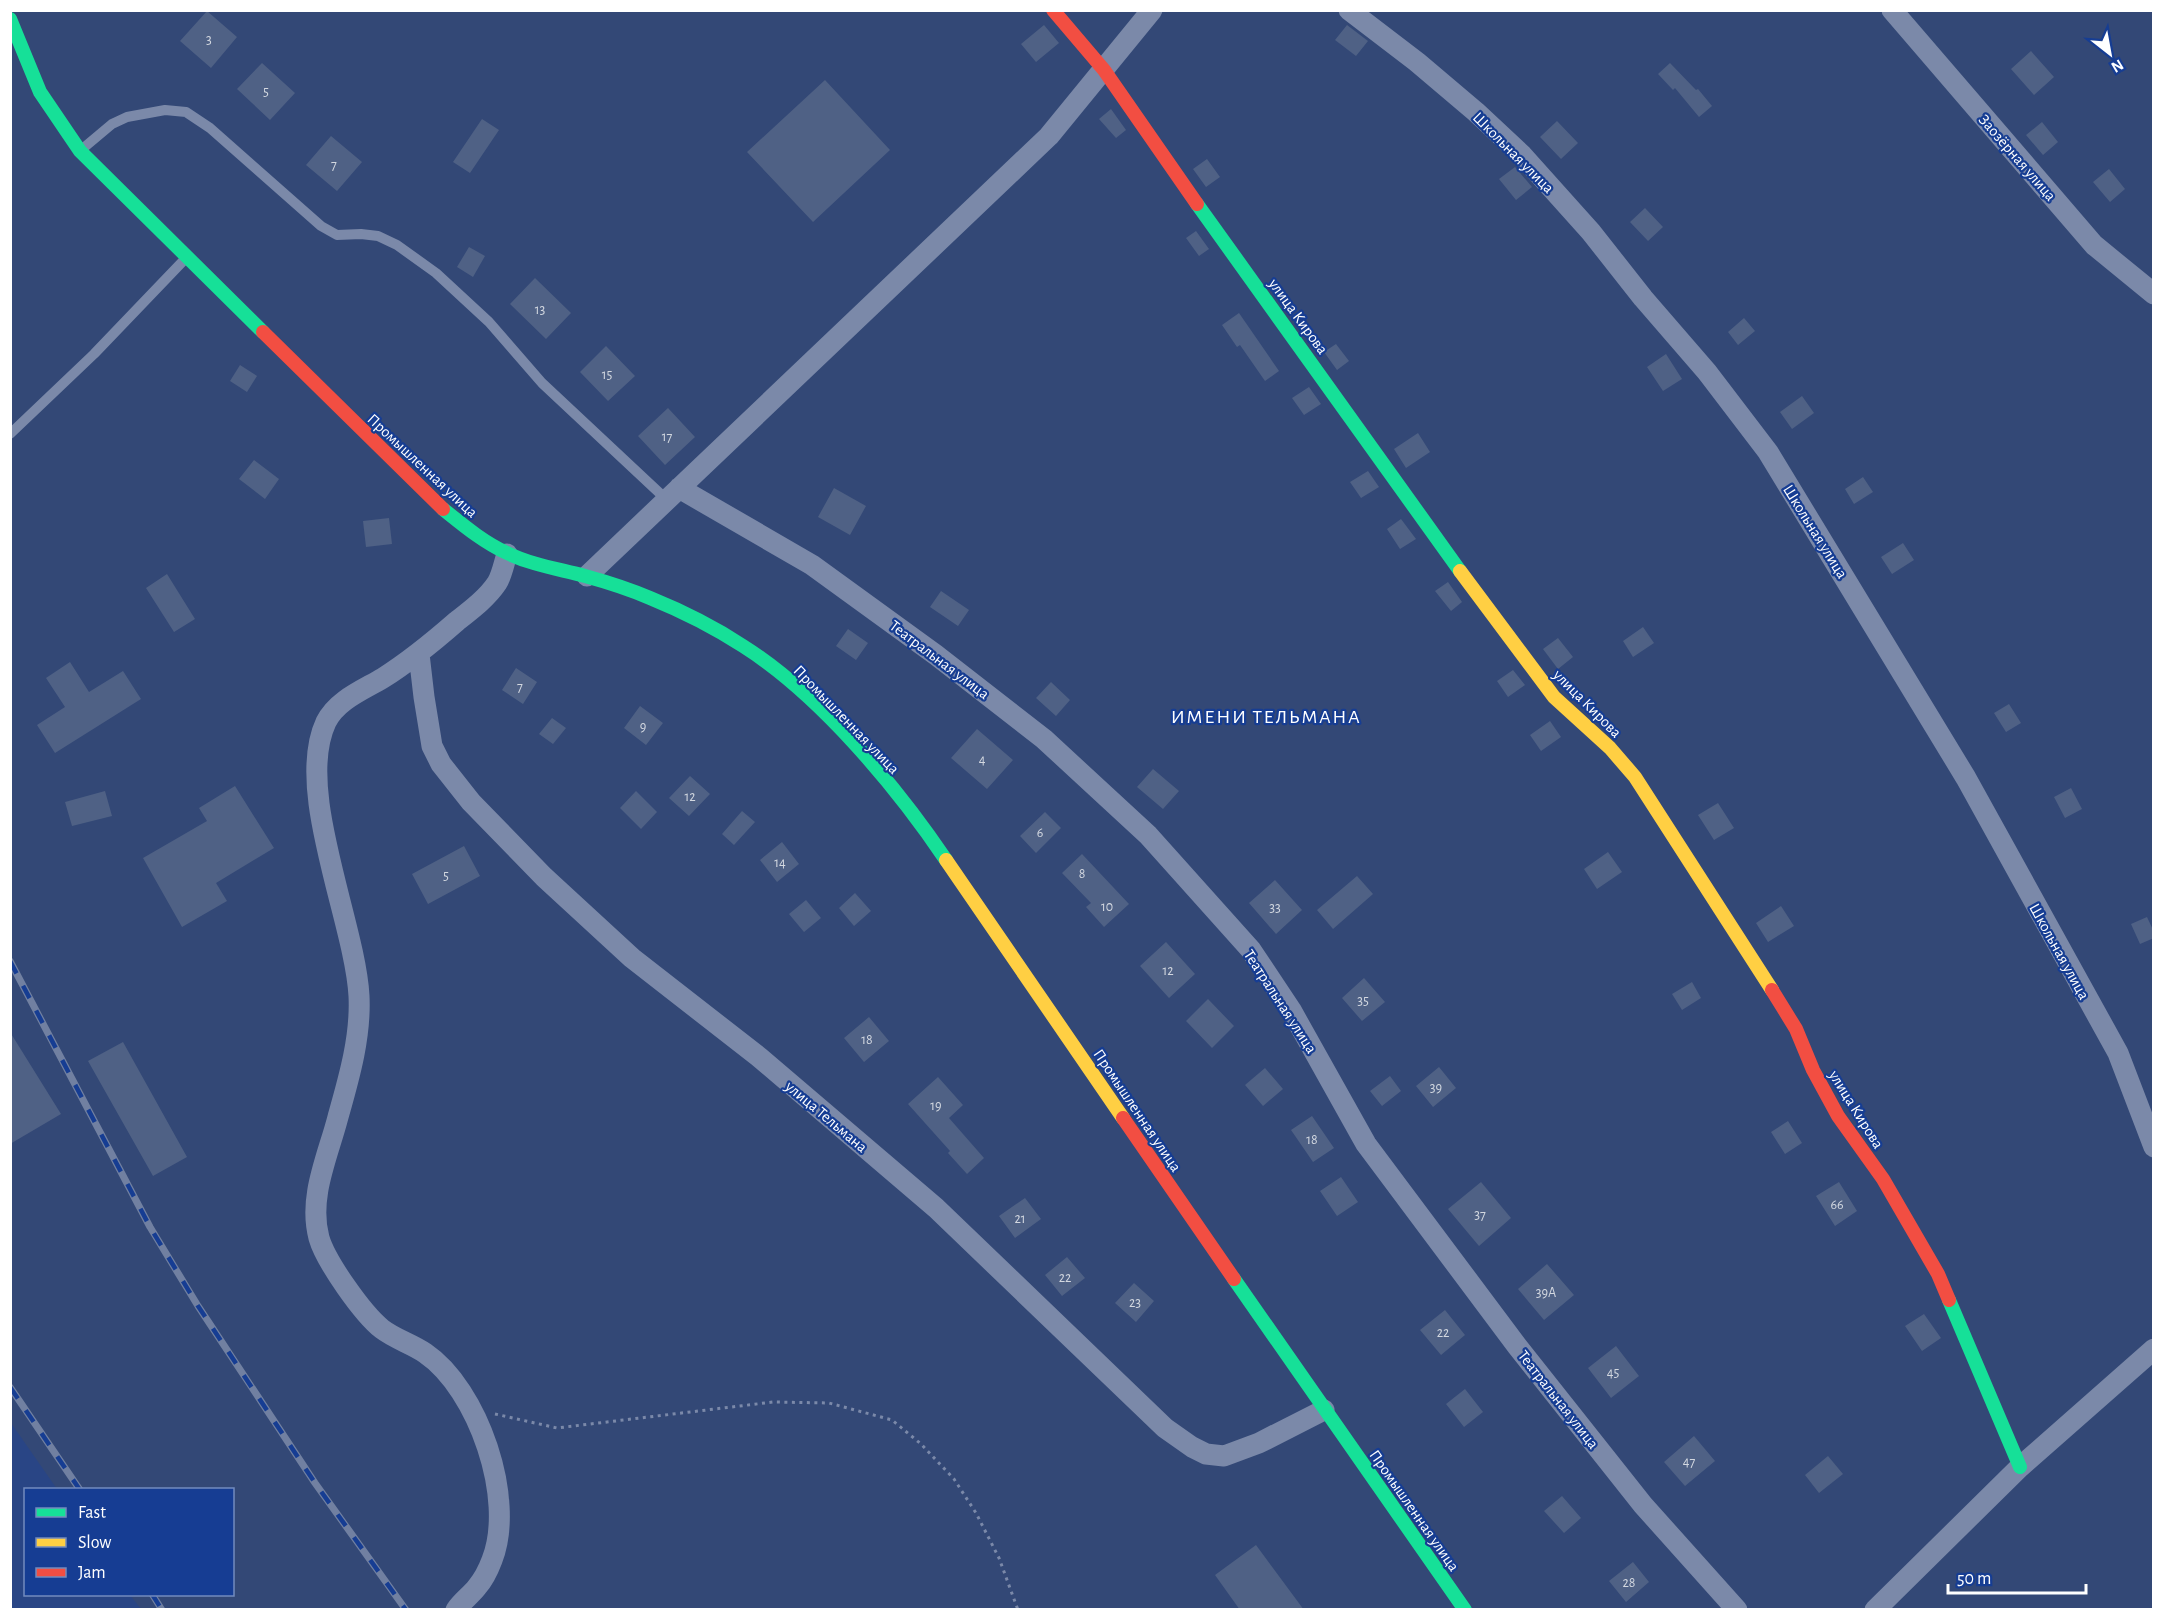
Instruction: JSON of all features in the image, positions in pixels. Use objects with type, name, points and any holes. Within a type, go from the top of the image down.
[{"type":"street","name":"улица Кирова","points":[[1053,10],[1104,70],[1428,528],[1554,697],[1610,748],[1635,777],[1796,1029],[1813,1070],[1838,1116],[1883,1179],[1938,1274],[2020,1467]]},
{"type":"street","points":[[587,576],[1049,136],[1152,10]]},
{"type":"street","name":"Школьная улица","points":[[1349,10],[1417,62],[1522,155],[1591,232],[1707,372],[1768,452],[1966,778],[2118,1053],[2154,1147]]},
{"type":"street","name":"Заозёрная улица","points":[[1893,10],[2094,245],[2154,294]]},
{"type":"street","name":"Промышленная улица","points":[[10,19],[40,92],[58,122],[80,151],[433,500],[476,537],[507,554],[543,566],[587,576],[653,600],[702,623],[759,655],[805,693],[868,760],[926,830],[1324,1410],[1465,1610]]},
{"type":"street","name":"Театральная улица","points":[[673,494],[812,565],[927,648],[1044,739],[1148,835],[1251,950],[1291,1010],[1366,1144],[1517,1346],[1643,1505],[1737,1610]]},
{"type":"street","points":[[456,1610],[477,1587],[492,1560],[499,1532],[495,1480],[486,1440],[475,1413],[443,1368],[426,1353],[381,1329],[330,1264],[319,1238],[316,1214],[321,1174],[351,1066],[360,1017],[356,964],[333,875],[320,808],[316,766],[320,738],[327,721],[338,705],[419,654],[481,602],[498,581],[507,554]]},
{"type":"street","name":"улица Тельмана","points":[[419,654],[432,746],[441,764],[471,802],[544,877],[632,958],[759,1057],[936,1208],[1165,1428],[1206,1454],[1224,1456],[1259,1443],[1324,1410]]},
{"type":"street","points":[[1875,1610],[2020,1467],[2154,1349]]},
{"type":"lane","points":[[80,151],[112,123],[127,117],[165,110],[186,112],[210,128],[321,226],[337,235],[378,236],[397,245],[436,273],[489,322],[542,383],[673,494]]},
{"type":"lane","points":[[10,434],[94,354],[186,258]]},
{"type":"path","points":[[475,1413],[496,1414],[557,1428],[773,1402],[829,1403],[892,1420],[921,1444],[954,1479],[976,1513],[999,1558],[1018,1610]]},
{"type":"water","points":[[11,1423],[56,1488],[24,1488],[24,1596],[131,1596],[141,1609],[11,1609]]},
{"type":"building","points":[[207,11],[237,37],[211,68],[180,41]]},
{"type":"building","points":[[1044,25],[1059,43],[1036,62],[1021,44]]},
{"type":"building","points":[[1347,25],[1368,41],[1356,56],[1335,40]]},
{"type":"building","points":[[2031,51],[2054,77],[2034,95],[2011,69]]},
{"type":"building","points":[[262,63],[295,93],[270,120],[237,89]]},
{"type":"building","points":[[1670,63],[1696,90],[1698,89],[1712,106],[1699,117],[1675,88],[1673,90],[1658,74]]},
{"type":"building","points":[[825,80],[890,150],[813,222],[747,152]]},
{"type":"building","points":[[1111,109],[1126,130],[1116,138],[1099,119]]},
{"type":"building","points":[[482,119],[499,130],[470,173],[453,162]]},
{"type":"building","points":[[1557,121],[1578,143],[1561,159],[1540,137]]},
{"type":"building","points":[[2042,122],[2058,142],[2043,155],[2026,135]]},
{"type":"building","points":[[331,136],[362,162],[337,191],[306,165]]},
{"type":"building","points":[[1207,159],[1220,177],[1206,187],[1193,169]]},
{"type":"building","points":[[1515,167],[1532,187],[1516,200],[1499,179]]},
{"type":"building","points":[[2109,169],[2125,189],[2110,202],[2093,182]]},
{"type":"building","points":[[1645,208],[1663,227],[1648,241],[1630,222]]},
{"type":"building","points":[[1196,231],[1209,249],[1199,256],[1186,238]]},
{"type":"building","points":[[469,247],[485,256],[473,277],[457,267]]},
{"type":"building","points":[[535,278],[571,313],[546,339],[510,304]]},
{"type":"building","points":[[1239,313],[1279,371],[1265,381],[1240,345],[1237,347],[1222,325]]},
{"type":"building","points":[[1744,318],[1755,331],[1738,345],[1728,332]]},
{"type":"building","points":[[1336,344],[1349,361],[1337,370],[1324,352]]},
{"type":"building","points":[[606,346],[635,376],[608,401],[580,372]]},
{"type":"building","points":[[1666,354],[1682,379],[1663,391],[1647,367]]},
{"type":"building","points":[[240,365],[257,376],[247,392],[230,381]]},
{"type":"building","points":[[1309,387],[1321,404],[1304,415],[1292,398]]},
{"type":"building","points":[[1802,396],[1814,413],[1792,429],[1780,412]]},
{"type":"building","points":[[668,408],[695,437],[665,465],[638,436]]},
{"type":"building","points":[[1418,433],[1430,452],[1406,468],[1394,449]]},
{"type":"building","points":[[254,460],[279,479],[265,499],[239,479]]},
{"type":"building","points":[[1368,471],[1379,487],[1361,498],[1350,482]]},
{"type":"building","points":[[1863,477],[1873,492],[1854,504],[1845,489]]},
{"type":"building","points":[[834,488],[866,506],[850,535],[818,517]]},
{"type":"building","points":[[389,518],[392,544],[366,547],[363,521]]},
{"type":"building","points":[[1401,519],[1416,539],[1400,549],[1387,529]]},
{"type":"building","points":[[1903,543],[1914,560],[1892,574],[1881,557]]},
{"type":"building","points":[[167,574],[195,619],[174,632],[146,588]]},
{"type":"building","points":[[1448,582],[1462,602],[1451,611],[1435,591]]},
{"type":"building","points":[[941,591],[969,610],[958,626],[930,607]]},
{"type":"building","points":[[1643,627],[1654,643],[1633,657],[1623,641]]},
{"type":"building","points":[[848,629],[868,643],[856,660],[836,646]]},
{"type":"building","points":[[1558,638],[1573,657],[1558,669],[1543,649]]},
{"type":"building","points":[[70,662],[89,692],[123,671],[141,699],[55,753],[37,725],[65,707],[46,678]]},
{"type":"building","points":[[516,668],[537,682],[523,704],[502,690]]},
{"type":"building","points":[[1513,670],[1525,685],[1508,697],[1497,681]]},
{"type":"building","points":[[1051,682],[1070,700],[1056,716],[1036,698]]},
{"type":"building","points":[[2009,704],[2021,723],[2006,732],[1994,713]]},
{"type":"building","points":[[640,706],[663,723],[646,745],[624,728]]},
{"type":"building","points":[[552,718],[566,728],[553,744],[539,734]]},
{"type":"building","points":[[1550,721],[1561,737],[1541,751],[1530,735]]},
{"type":"building","points":[[977,729],[1013,760],[987,789],[951,758]]},
{"type":"building","points":[[1153,769],[1179,791],[1163,809],[1137,787]]},
{"type":"building","points":[[690,776],[710,794],[689,816],[669,798]]},
{"type":"building","points":[[235,786],[274,848],[216,883],[227,901],[182,927],[143,858],[207,821],[199,808]]},
{"type":"building","points":[[2071,788],[2082,809],[2065,818],[2054,797]]},
{"type":"building","points":[[105,791],[112,816],[72,826],[65,802]]},
{"type":"building","points":[[636,791],[657,812],[641,829],[620,808]]},
{"type":"building","points":[[1718,803],[1734,828],[1714,840],[1698,815]]},
{"type":"building","points":[[742,811],[755,822],[734,845],[722,834]]},
{"type":"building","points":[[1045,812],[1061,828],[1036,853],[1020,836]]},
{"type":"building","points":[[782,842],[799,864],[777,882],[760,860]]},
{"type":"building","points":[[464,846],[480,876],[428,904],[412,874]]},
{"type":"building","points":[[1608,852],[1622,872],[1597,889],[1584,869]]},
{"type":"building","points":[[1082,854],[1129,904],[1104,927],[1086,907],[1091,903],[1062,873]]},
{"type":"building","points":[[1357,876],[1373,894],[1333,929],[1317,910]]},
{"type":"building","points":[[1275,880],[1302,910],[1276,934],[1249,903]]},
{"type":"building","points":[[855,893],[871,911],[854,926],[839,908]]},
{"type":"building","points":[[806,900],[821,918],[804,932],[789,914]]},
{"type":"building","points":[[1781,906],[1794,926],[1768,942],[1756,923]]},
{"type":"building","points":[[2147,917],[2154,932],[2154,938],[2140,944],[2131,924]]},
{"type":"building","points":[[1166,942],[1195,974],[1169,998],[1140,966]]},
{"type":"building","points":[[1364,978],[1385,1002],[1362,1021],[1342,998]]},
{"type":"building","points":[[1692,982],[1701,998],[1682,1010],[1672,994]]},
{"type":"building","points":[[1208,999],[1234,1026],[1212,1048],[1186,1021]]},
{"type":"building","points":[[869,1017],[889,1041],[864,1062],[844,1038]]},
{"type":"building","points":[[10,1032],[61,1114],[10,1144]]},
{"type":"building","points":[[123,1042],[187,1157],[153,1176],[88,1061]]},
{"type":"building","points":[[1439,1067],[1456,1088],[1433,1107],[1416,1086]]},
{"type":"building","points":[[1265,1068],[1283,1089],[1263,1106],[1245,1085]]},
{"type":"building","points":[[1390,1076],[1401,1091],[1382,1106],[1370,1091]]},
{"type":"building","points":[[938,1077],[963,1105],[949,1118],[984,1158],[967,1174],[948,1153],[950,1151],[908,1104]]},
{"type":"building","points":[[1312,1116],[1334,1148],[1313,1162],[1291,1130]]},
{"type":"building","points":[[1788,1121],[1802,1143],[1785,1154],[1771,1132]]},
{"type":"building","points":[[1341,1177],[1358,1202],[1337,1216],[1320,1191]]},
{"type":"building","points":[[1481,1182],[1511,1218],[1479,1246],[1448,1209]]},
{"type":"building","points":[[1839,1182],[1857,1211],[1835,1226],[1816,1196]]},
{"type":"building","points":[[1025,1198],[1041,1219],[1015,1238],[999,1216]]},
{"type":"building","points":[[1067,1257],[1085,1278],[1062,1296],[1045,1275]]},
{"type":"building","points":[[1547,1264],[1574,1295],[1544,1320],[1518,1289]]},
{"type":"building","points":[[1134,1283],[1154,1301],[1136,1322],[1115,1303]]},
{"type":"building","points":[[1445,1310],[1465,1335],[1441,1355],[1420,1330]]},
{"type":"building","points":[[1924,1314],[1941,1338],[1922,1351],[1905,1326]]},
{"type":"building","points":[[1616,1346],[1639,1376],[1611,1398],[1588,1368]]},
{"type":"building","points":[[1465,1389],[1483,1412],[1464,1427],[1446,1404]]},
{"type":"building","points":[[1694,1436],[1715,1461],[1685,1486],[1664,1462]]},
{"type":"building","points":[[1828,1456],[1843,1474],[1819,1493],[1805,1475]]},
{"type":"building","points":[[1562,1496],[1581,1518],[1564,1533],[1544,1511]]},
{"type":"building","points":[[1256,1545],[1304,1610],[1240,1610],[1215,1575]]},
{"type":"building","points":[[1633,1562],[1649,1582],[1626,1602],[1609,1581]]},
{"type":"railway","points":[[10,961],[150,1227],[198,1306],[315,1483],[406,1610]]},
{"type":"railway","points":[[10,1387],[79,1488]]},
{"type":"railway","points":[[153,1596],[162,1610]]},
{"type":"traffic: fast","points":[[10,19],[40,92],[80,151],[263,332]]},
{"type":"traffic: fast","points":[[1197,204],[1460,571]]},
{"type":"traffic: fast","points":[[443,509],[498,549],[536,564],[593,578],[642,595],[698,620],[743,646],[800,689],[854,743],[904,802],[946,860]]},
{"type":"traffic: fast","points":[[1234,1279],[1465,1610]]},
{"type":"traffic: fast","points":[[1949,1300],[2020,1467]]},
{"type":"traffic: slow","points":[[1460,571],[1554,697],[1610,748],[1635,777],[1772,990]]},
{"type":"traffic: slow","points":[[946,860],[1123,1118]]},
{"type":"traffic: jam","points":[[1053,10],[1104,70],[1197,204]]},
{"type":"traffic: jam","points":[[263,332],[443,509]]},
{"type":"traffic: jam","points":[[1772,990],[1796,1029],[1813,1070],[1838,1116],[1883,1179],[1938,1274],[1949,1300]]},
{"type":"traffic: jam","points":[[1123,1118],[1234,1279]]},
{"type":"district","name":"ИМЕНИ ТЕЛЬМАНА","points":[[1266,716]]}]
